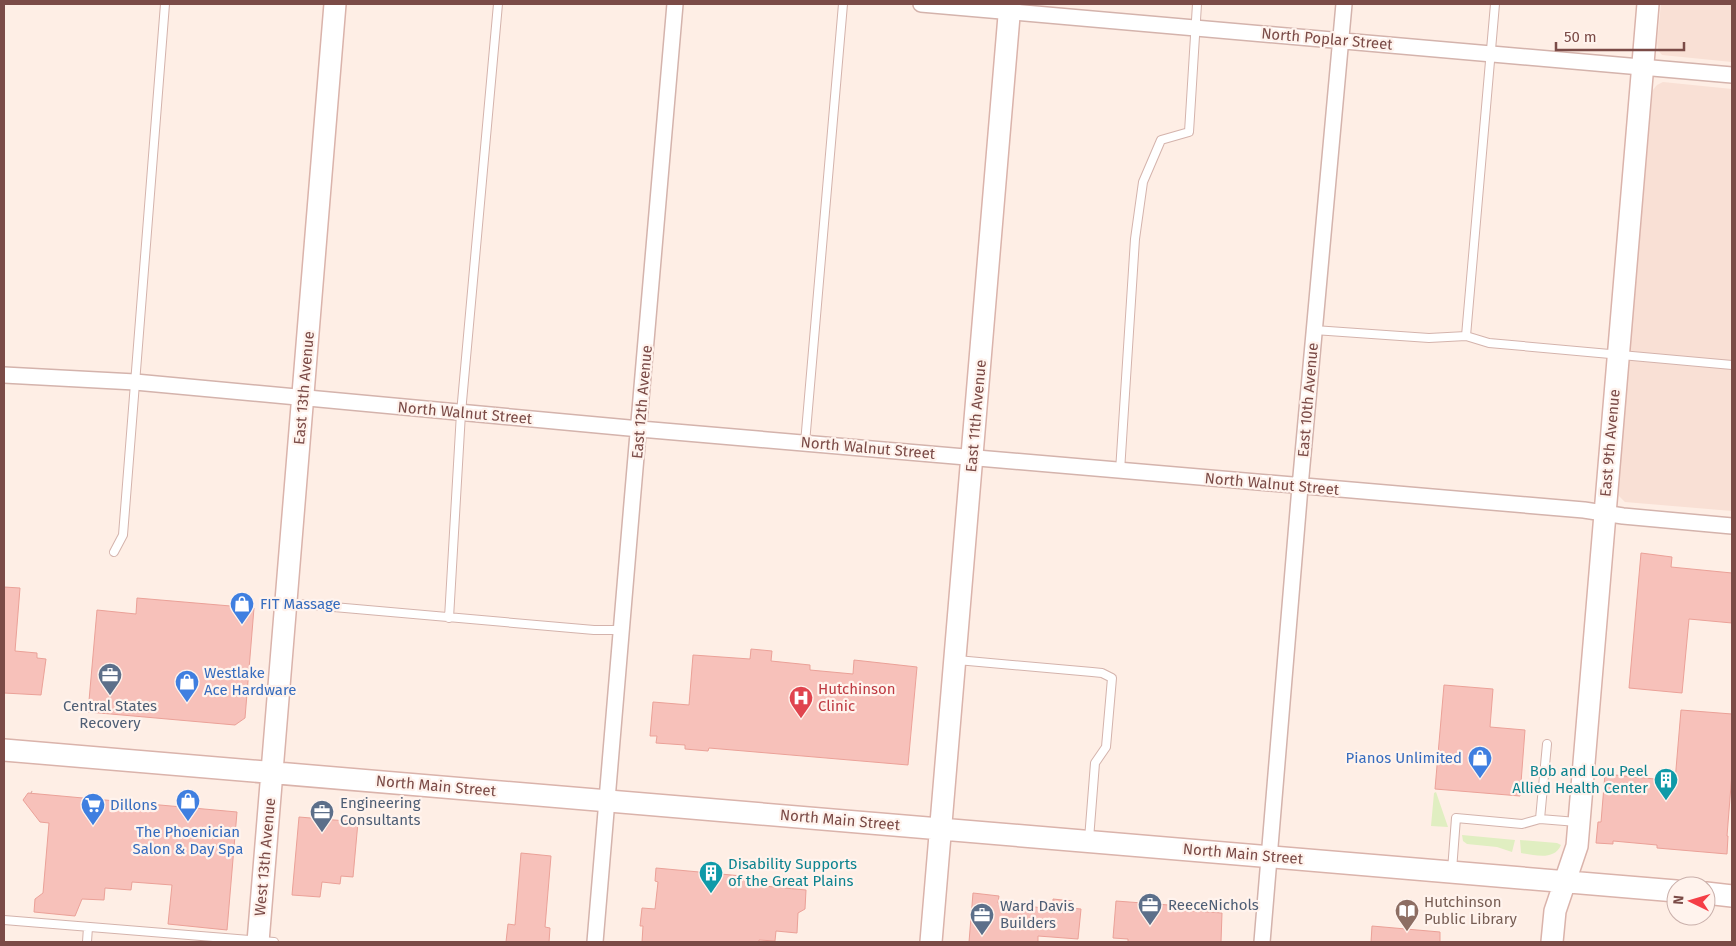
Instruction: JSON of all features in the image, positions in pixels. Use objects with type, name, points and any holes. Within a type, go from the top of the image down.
[{"type":"street","name":"East 13th Avenue","points":[[272,771],[335,4]]},
{"type":"street","name":"East 12th Avenue","points":[[595,942],[620,630],[640,429],[675,4]]},
{"type":"street","name":"North Poplar Street","points":[[921,4],[1010,8],[1195,28],[1732,75]]},
{"type":"street","name":"East 10th Avenue","points":[[1262,942],[1300,487],[1344,4]]},
{"type":"street","name":"East 9th Avenue","points":[[1552,942],[1555,911],[1577,846],[1648,4]]},
{"type":"street","name":"East 11th Avenue","points":[[931,942],[1010,8]]},
{"type":"street","name":"North Walnut Street","points":[[4,375],[135,382],[640,429],[1584,510],[1604,514],[1732,526]]},
{"type":"street","name":"North Main Street","points":[[4,750],[272,771],[1666,890]]},
{"type":"street","name":"West 13th Avenue","points":[[264,942],[272,771]]},
{"type":"street","points":[[1716,894],[1732,896]]},
{"type":"lane","points":[[114,552],[123,535],[165,4]]},
{"type":"lane","points":[[449,618],[461,413],[498,4]]},
{"type":"lane","points":[[806,443],[843,4]]},
{"type":"lane","points":[[1120,471],[1135,239],[1143,182],[1162,140],[1189,132],[1197,4]]},
{"type":"lane","points":[[1466,336],[1495,4]]},
{"type":"lane","points":[[1314,330],[1430,338],[1466,336],[1489,343],[1732,364]]},
{"type":"lane","points":[[286,603],[594,630],[620,630]]},
{"type":"lane","points":[[955,660],[1092,672],[1112,678],[1106,747],[1095,764],[1088,841]]},
{"type":"lane","points":[[1540,819],[1547,744]]},
{"type":"lane","points":[[1452,872],[1456,818],[1522,824],[1540,819],[1578,822]]},
{"type":"lane","points":[[4,920],[264,942]]},
{"type":"lane","points":[[87,942],[88,927]]},
{"type":"shaded area","points":[[1661,4],[1732,4],[1732,62],[1662,55],[1658,50],[1657,43]]},
{"type":"shaded area","points":[[1663,82],[1732,89],[1732,511],[1625,502],[1619,496],[1618,490],[1652,97],[1653,90]]},
{"type":"green space","points":[[1436,792],[1448,827],[1431,826],[1434,793]]},
{"type":"green space","points":[[1462,835],[1515,840],[1512,852],[1497,847],[1467,844],[1463,841]]},
{"type":"green space","points":[[1520,840],[1557,843],[1561,845],[1554,853],[1538,856],[1521,853]]},
{"type":"building","points":[[1641,553],[1672,557],[1671,567],[1732,573],[1732,623],[1689,619],[1682,693],[1629,688]]},
{"type":"building","points":[[4,587],[20,588],[15,651],[37,653],[37,658],[46,659],[41,695],[4,693]]},
{"type":"building","points":[[137,598],[254,608],[245,718],[235,725],[88,712],[97,610],[136,614]]},
{"type":"building","points":[[751,649],[772,651],[771,661],[810,665],[810,670],[853,674],[854,660],[917,667],[908,765],[709,748],[708,751],[685,749],[685,745],[656,743],[657,736],[650,736],[653,702],[689,705],[693,655],[750,659]]},
{"type":"building","points":[[1444,685],[1493,689],[1490,727],[1525,730],[1520,796],[1435,789]]},
{"type":"building","name":"Bob and Lou Peel Allied Health Center","points":[[1681,710],[1732,714],[1732,773],[1727,854],[1657,848],[1657,845],[1613,841],[1613,844],[1596,843],[1598,822],[1601,822],[1605,774],[1675,781]]},
{"type":"building","points":[[28,793],[237,812],[227,930],[168,924],[172,885],[132,882],[131,890],[105,888],[104,900],[82,899],[75,916],[34,912],[35,899],[43,893],[49,823],[40,822],[23,800]]},
{"type":"building","points":[[299,817],[358,822],[353,877],[341,876],[340,884],[322,882],[320,897],[292,895]]},
{"type":"building","points":[[521,853],[551,856],[545,927],[550,928],[549,942],[506,942],[508,924],[515,925]]},
{"type":"building","name":"Disability Supports of the Great Plains","points":[[656,868],[753,877],[764,879],[764,886],[806,890],[805,909],[798,913],[797,933],[776,931],[775,941],[759,940],[759,942],[642,942],[643,926],[640,926],[642,908],[655,909],[658,882],[655,881]]},
{"type":"building","points":[[973,893],[999,896],[998,903],[1053,909],[1053,899],[1072,901],[1071,908],[1081,909],[1078,939],[1038,936],[1038,942],[969,942]]},
{"type":"building","points":[[1116,901],[1182,906],[1182,910],[1222,913],[1221,942],[1128,942],[1128,939],[1113,938]]},
{"type":"building","name":"Hutchinson Public Library","points":[[1372,926],[1440,932],[1440,942],[1371,942]]},
{"type":"place","name":"FIT Massage","points":[[242,625]]},
{"type":"place","name":"Central States Recovery","points":[[110,696]]},
{"type":"place","name":"Westlake Ace Hardware","points":[[187,703]]},
{"type":"place","name":"Hutchinson Clinic","points":[[801,719]]},
{"type":"place","name":"Pianos Unlimited","points":[[1480,779]]},
{"type":"place","name":"Bob and Lou Peel Allied Health Center","points":[[1666,801]]},
{"type":"place","name":"The Phoenician Salon & Day Spa","points":[[188,822]]},
{"type":"place","name":"Dillons","points":[[93,826]]},
{"type":"place","name":"Engineering Consultants","points":[[322,833]]},
{"type":"place","name":"Disability Supports of the Great Plains","points":[[711,894]]},
{"type":"place","name":"ReeceNichols","points":[[1150,926]]},
{"type":"place","name":"Hutchinson Public Library","points":[[1407,932]]},
{"type":"place","name":"Ward Davis Builders","points":[[982,936]]}]
